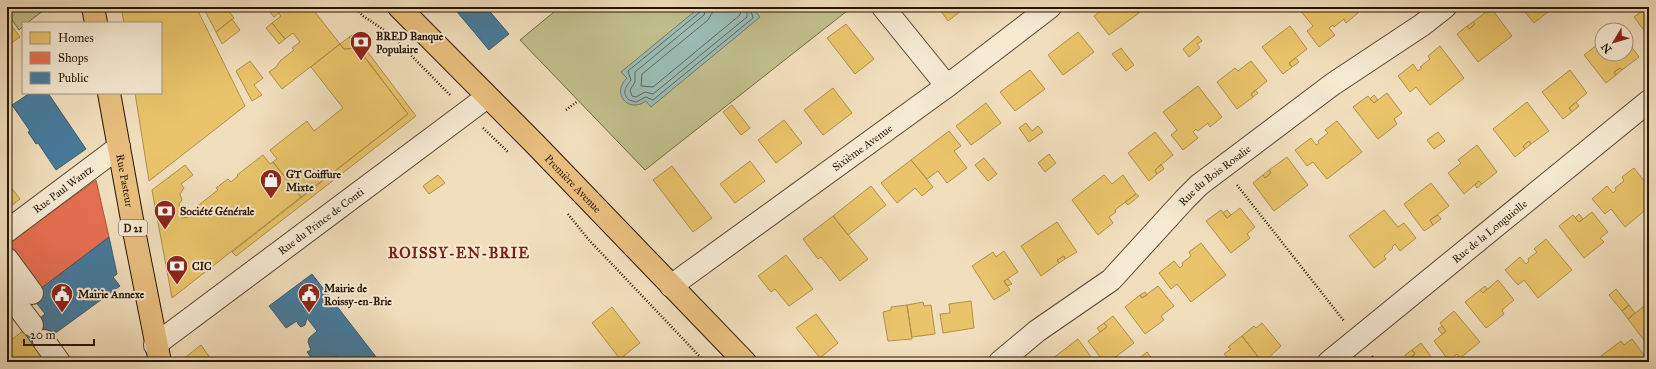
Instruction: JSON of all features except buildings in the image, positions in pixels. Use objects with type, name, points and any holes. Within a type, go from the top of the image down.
[{"type":"main road","points":[[94,7],[96,22]]},
{"type":"main road","name":"Première Avenue","points":[[399,7],[538,146],[745,362]]},
{"type":"main road","name":"Rue Pasteur","points":[[109,94],[157,354]]},
{"type":"street","points":[[883,7],[947,86]]},
{"type":"street","name":"Sixième Avenue","points":[[672,286],[947,86],[1050,7]]},
{"type":"street","name":"Rue du Bois Rosalie","points":[[1000,362],[1036,331],[1111,280],[1189,195],[1223,167],[1333,84],[1426,22],[1445,7]]},
{"type":"street","name":"Rue du Prince de Conti","points":[[157,354],[487,96]]},
{"type":"street","name":"Rue de la Longuiolle","points":[[1330,362],[1649,101]]},
{"type":"street","name":"Rue Paul Wantz","points":[[7,231],[119,147]]},
{"type":"street","points":[[7,259],[19,297],[38,333],[59,362]]},
{"type":"path","points":[[355,7],[363,16],[390,34],[498,143],[511,154]]},
{"type":"path","points":[[566,110],[578,101]]},
{"type":"path","points":[[1223,167],[1376,362]]},
{"type":"path","points":[[565,210],[589,240],[705,362]]},
{"type":"shaded area","points":[[7,7],[48,7],[28,22],[22,22],[22,27],[19,30],[7,13]]},
{"type":"shaded area","points":[[560,7],[852,7],[645,170],[520,40]]},
{"type":"water","points":[[700,7],[759,7],[755,11],[760,17],[651,107],[646,101],[633,105],[624,100],[621,95],[621,90],[622,84],[627,78],[621,72]]},
{"type":"place","name":"BRED Banque Populaire","points":[[361,62]]},
{"type":"place","name":"GT Coiffure Mixte","points":[[271,200]]},
{"type":"place","name":"Société Générale","points":[[165,230]]},
{"type":"place","name":"CIC","points":[[177,286]]},
{"type":"place","name":"Mairie Annexe","points":[[62,314]]},
{"type":"place","name":"Mairie de Roissy-en-Brie","points":[[309,314]]},
{"type":"district","name":"ROISSY-EN-BRIE","points":[[459,253]]}]
